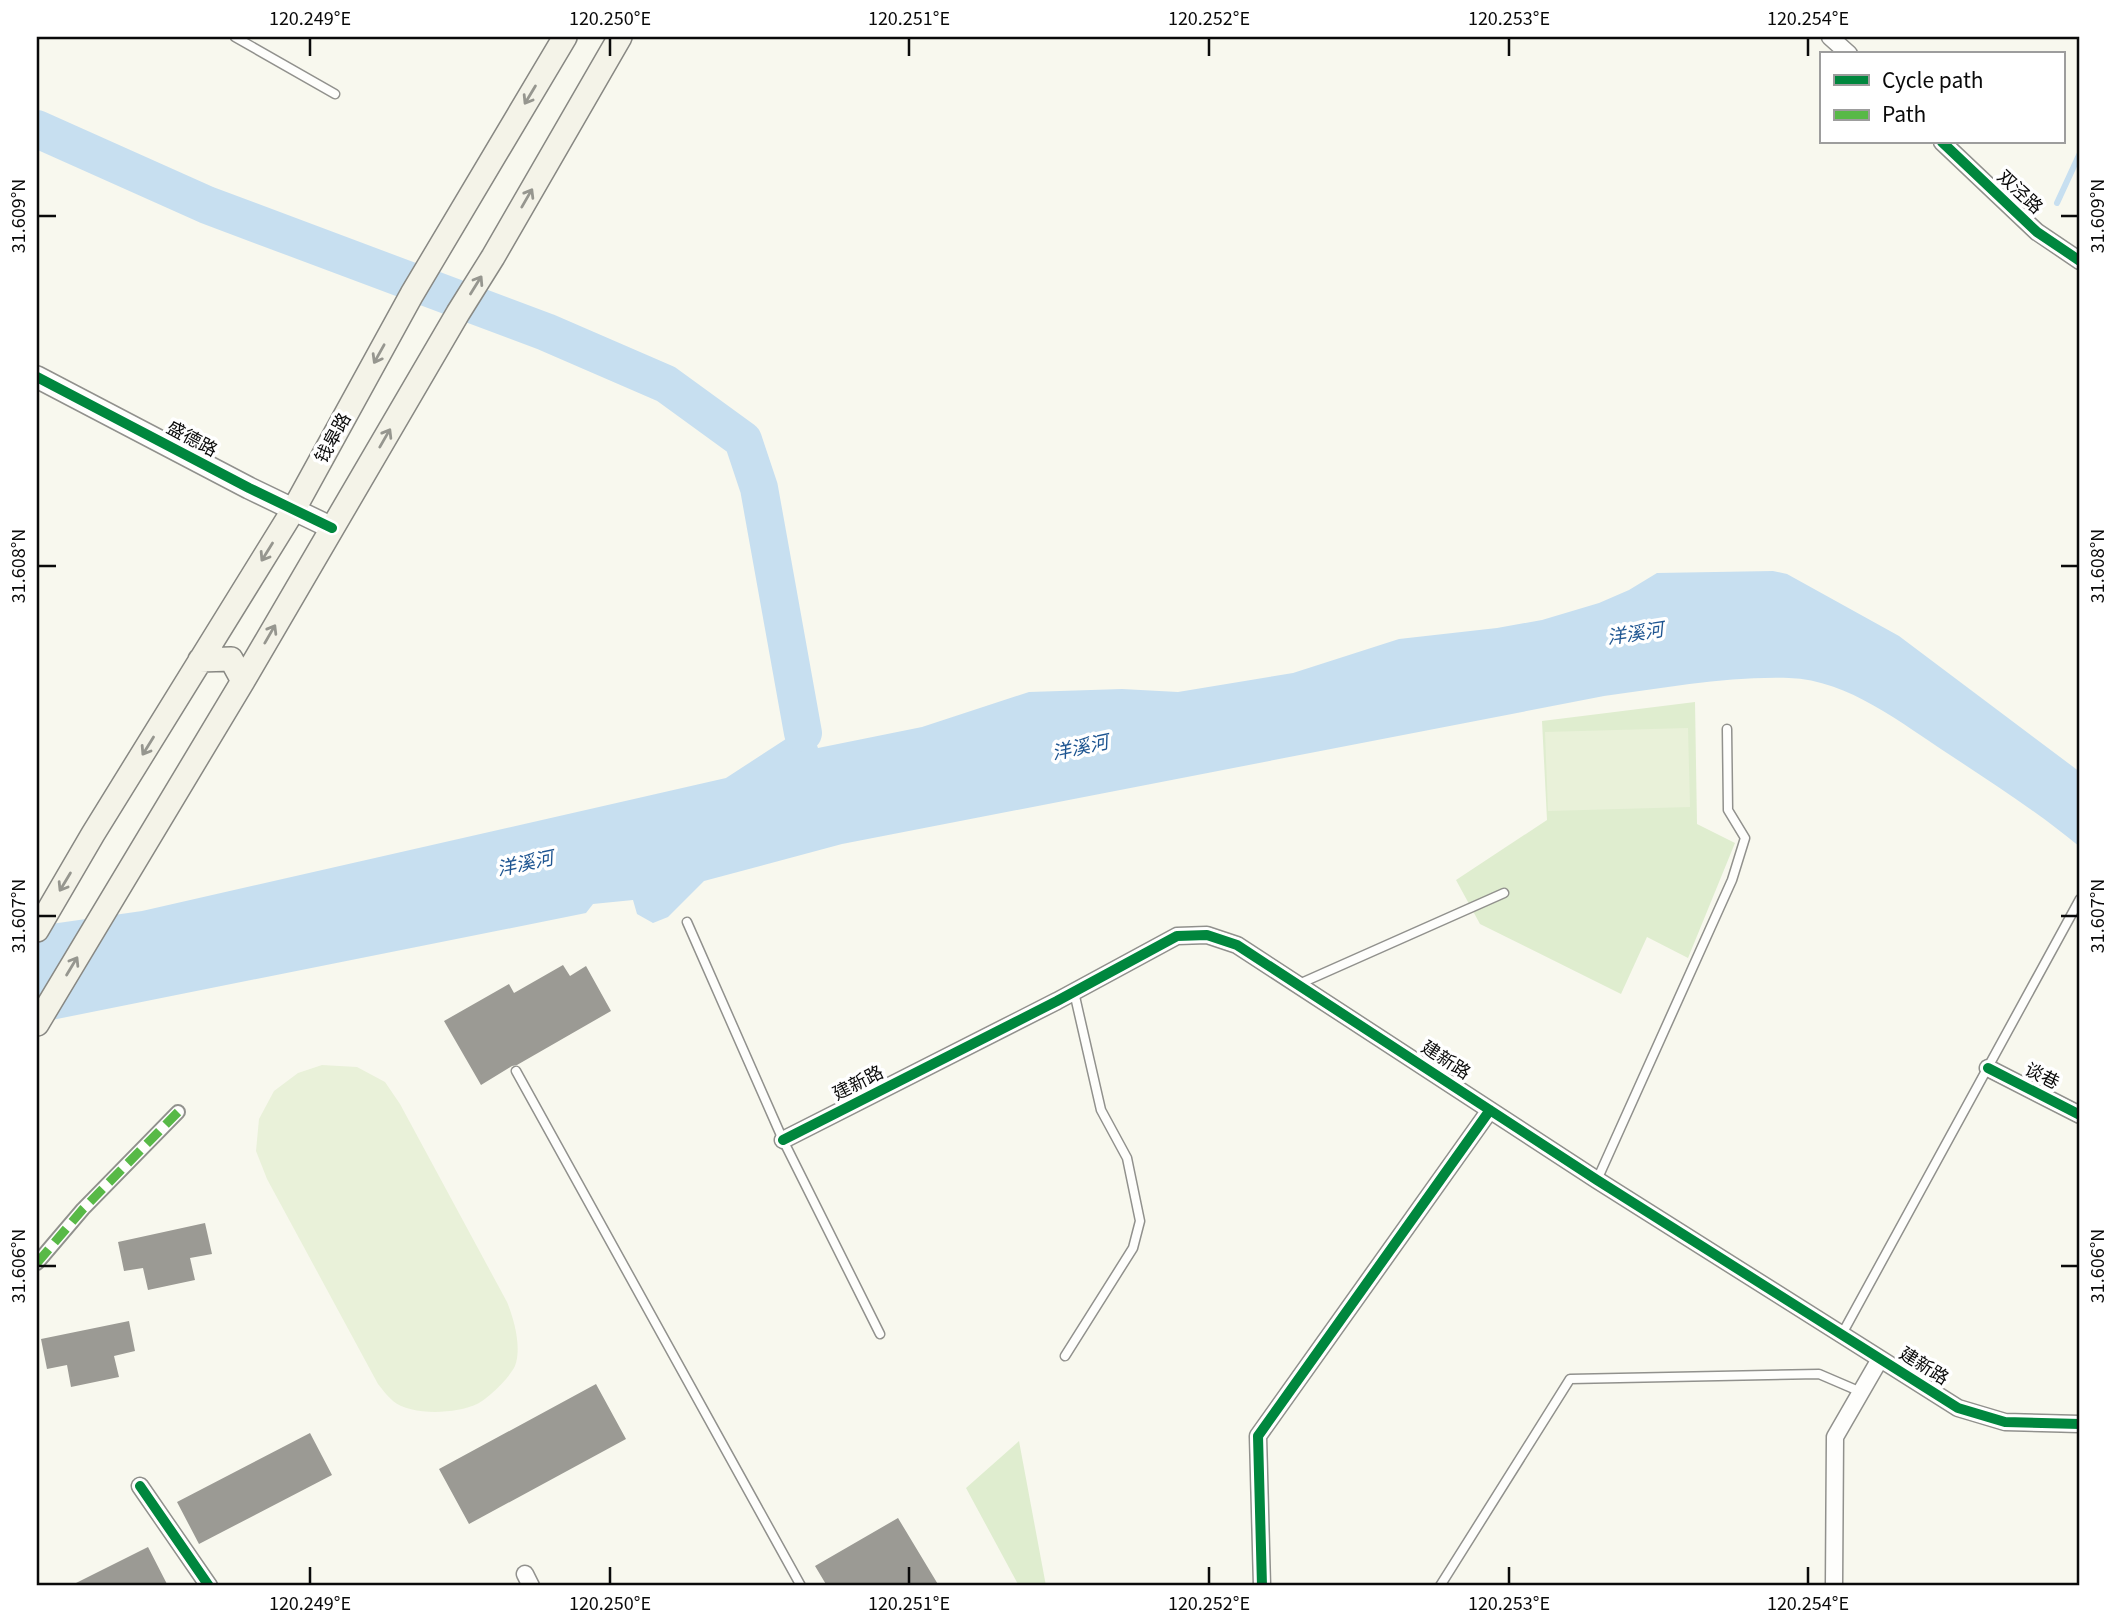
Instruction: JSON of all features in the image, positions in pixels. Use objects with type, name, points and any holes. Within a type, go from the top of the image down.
[{"type":"main road","name":"钱皋路","points":[[37,930],[293,509],[412,295],[565,37]]},
{"type":"main road","points":[[37,1024],[243,681],[620,37]]},
{"type":"main road","points":[[200,660],[231,659],[243,681]]},
{"type":"street","points":[[1830,37],[1847,52]]},
{"type":"street","name":"双泾路","points":[[1944,144],[2037,232],[2080,261]]},
{"type":"street","name":"盛德路","points":[[37,377],[249,488],[332,528]]},
{"type":"street","name":"建新路","points":[[783,1140],[1074,992],[1177,936],[1207,934],[1237,945],[1597,1180],[1958,1408],[2005,1422],[2080,1424]]},
{"type":"street","name":"谈巷","points":[[1988,1068],[2080,1115]]},
{"type":"street","points":[[1262,1586],[1258,1436],[1490,1110]]},
{"type":"street","points":[[37,1262],[83,1209],[178,1112]]},
{"type":"street","points":[[1834,1586],[1835,1437],[1880,1359]]},
{"type":"street","points":[[140,1486],[209,1586]]},
{"type":"lane","points":[[235,37],[335,94]]},
{"type":"lane","points":[[1597,1180],[1732,880],[1745,838],[1728,810],[1727,729]]},
{"type":"lane","points":[[1297,984],[1504,893]]},
{"type":"lane","points":[[1842,1334],[2080,899]]},
{"type":"lane","points":[[687,922],[783,1140],[880,1334]]},
{"type":"lane","points":[[1065,1356],[1133,1248],[1140,1221],[1127,1158],[1101,1110],[1074,992]]},
{"type":"lane","points":[[516,1071],[801,1586]]},
{"type":"lane","points":[[1440,1586],[1570,1379],[1819,1374],[1861,1392]]},
{"type":"green space","points":[[1695,702],[1697,824],[1735,843],[1688,958],[1647,937],[1621,994],[1480,924],[1456,880],[1547,820],[1542,721]]},
{"type":"green space","points":[[1688,728],[1690,807],[1548,811],[1545,732]]},
{"type":"green space","points":[[322,1065],[357,1067],[385,1082],[400,1104],[507,1302],[517,1342],[515,1366],[487,1398],[477,1404],[458,1410],[434,1412],[401,1406],[389,1397],[378,1384],[267,1179],[256,1151],[259,1119],[274,1091],[298,1073]]},
{"type":"green space","points":[[1019,1441],[1046,1586],[1019,1586],[966,1488]]},
{"type":"water","name":"洋溪河","points":[[1773,571],[1787,574],[1899,636],[2080,772],[2080,847],[2000,788],[1854,695],[1811,681],[1789,678],[1720,681],[1604,696],[842,844],[704,881],[668,917],[653,923],[637,914],[633,900],[593,904],[586,913],[37,1023],[37,926],[142,911],[726,778],[789,737],[803,733],[813,735],[818,748],[922,727],[1029,692],[1122,689],[1178,692],[1293,673],[1399,639],[1542,620],[1599,603],[1629,590],[1657,573]]},
{"type":"building","points":[[563,965],[570,976],[586,966],[611,1011],[481,1085],[444,1021],[509,984],[514,993]]},
{"type":"building","points":[[205,1223],[212,1254],[190,1258],[195,1280],[148,1290],[143,1268],[124,1271],[118,1242]]},
{"type":"building","points":[[129,1321],[135,1351],[114,1356],[119,1377],[71,1387],[67,1365],[47,1369],[41,1339]]},
{"type":"building","points":[[596,1384],[626,1439],[469,1524],[439,1469]]},
{"type":"building","points":[[310,1433],[332,1475],[199,1544],[177,1502]]},
{"type":"building","points":[[898,1518],[939,1586],[827,1586],[815,1566]]},
{"type":"building","points":[[148,1547],[168,1586],[70,1586]]},
{"type":"waterway","points":[[37,129],[207,205],[546,332],[666,384],[743,440],[759,488],[803,733]]},
{"type":"waterway","points":[[2057,203],[2080,153]]},
{"type":"marked path","points":[[37,1263],[83,1209],[178,1112]]},
{"type":"cycle path","points":[[1944,144],[2037,232],[2080,261]]},
{"type":"cycle path","points":[[37,377],[249,488],[332,528]]},
{"type":"cycle path","points":[[783,1140],[1057,1001],[1177,936],[1207,935],[1237,945],[1597,1180],[1958,1408],[2005,1422],[2080,1424]]},
{"type":"cycle path","points":[[1988,1068],[2080,1115]]},
{"type":"cycle path","points":[[1262,1586],[1258,1436],[1490,1110]]},
{"type":"cycle path","points":[[140,1486],[209,1586]]}]
